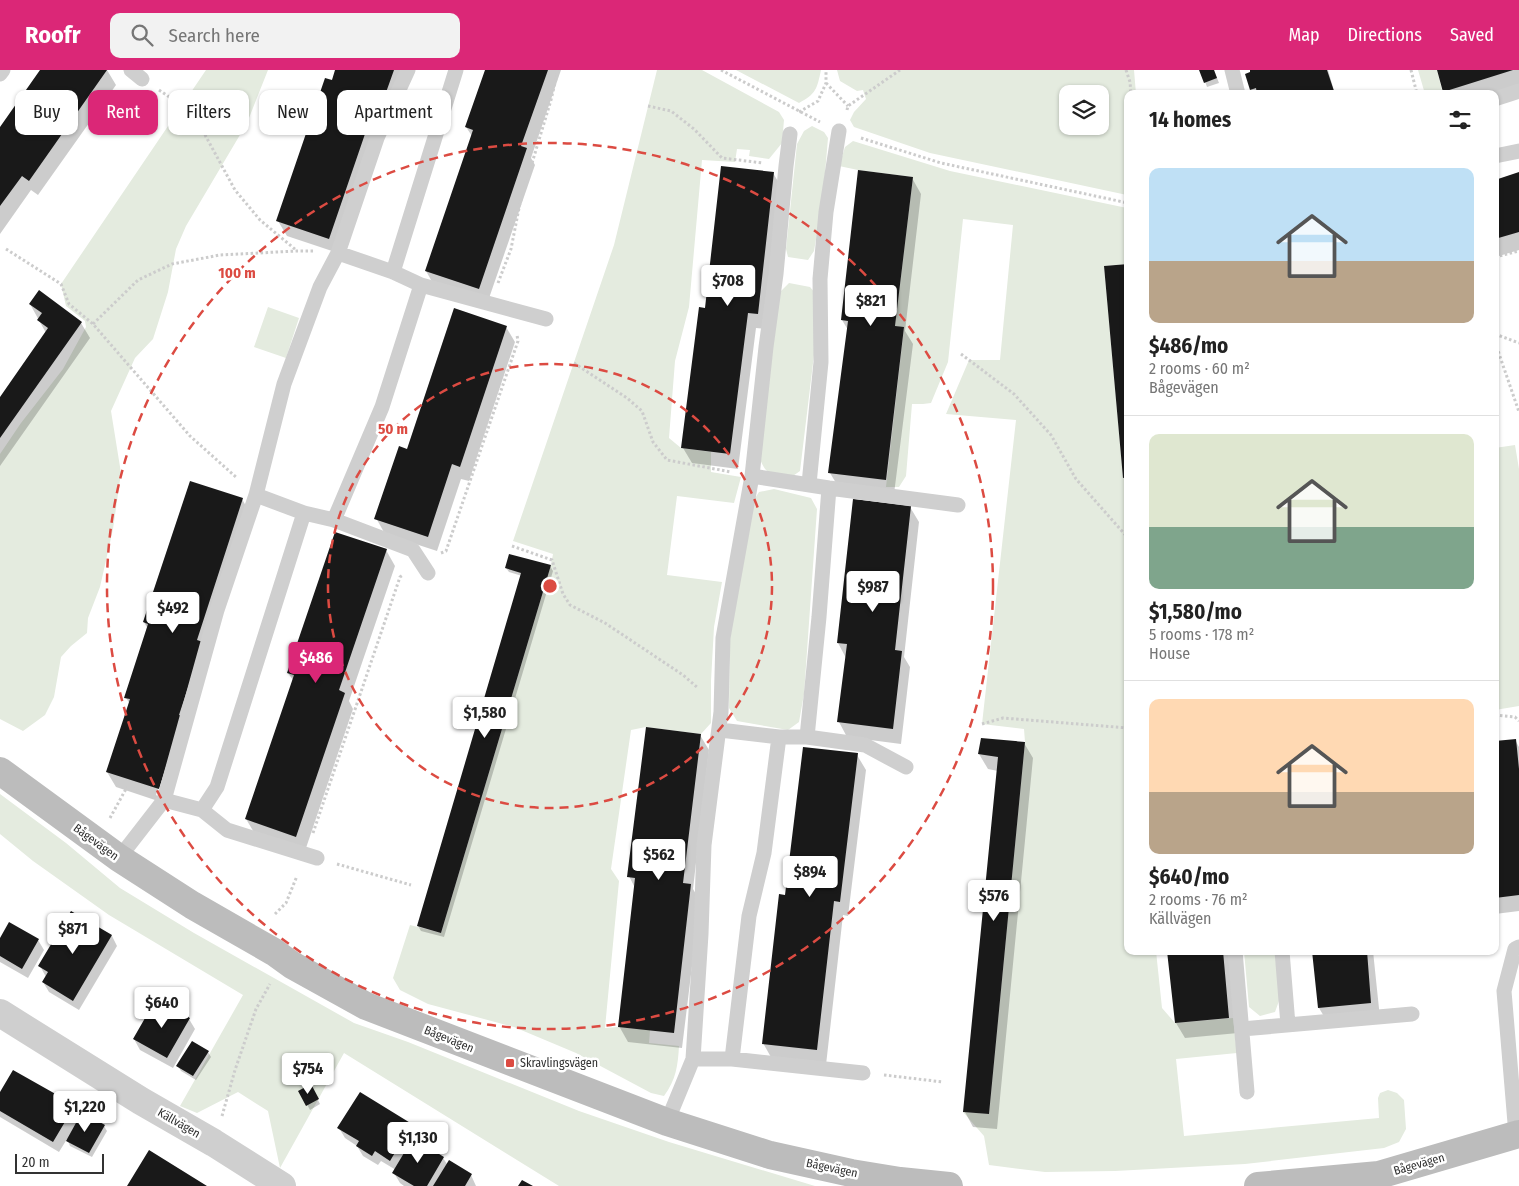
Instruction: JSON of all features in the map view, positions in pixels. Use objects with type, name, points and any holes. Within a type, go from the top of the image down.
[{"type":"street","name":"Bågevägen","points":[[0,772],[119,858],[192,905],[274,952],[292,965],[366,1006],[667,1122],[850,1179],[900,1181],[949,1186]]},
{"type":"street","name":"Källvägen","points":[[0,1013],[282,1186]]},
{"type":"street","name":"Bågevägen","points":[[1258,1186],[1379,1175],[1517,1134]]},
{"type":"lane","points":[[0,74],[2,70]]},
{"type":"lane","points":[[119,858],[164,800],[217,610],[256,495],[284,384],[320,287],[338,253],[377,138],[408,70]]},
{"type":"lane","points":[[393,272],[456,70]]},
{"type":"lane","points":[[1232,70],[1237,90]]},
{"type":"lane","points":[[1499,98],[1519,91]]},
{"type":"lane","points":[[809,484],[820,362],[820,279],[826,212],[839,131]]},
{"type":"lane","points":[[667,1122],[692,1059],[701,934],[704,845],[722,712],[723,638],[752,476],[776,274],[790,134]]},
{"type":"lane","points":[[1499,155],[1519,151]]},
{"type":"lane","points":[[338,253],[393,272],[420,285],[546,319]]},
{"type":"lane","points":[[334,520],[382,407],[420,285]]},
{"type":"lane","points":[[752,476],[958,505]]},
{"type":"lane","points":[[807,737],[829,488]]},
{"type":"lane","points":[[256,495],[304,513],[334,520],[413,550],[424,568]]},
{"type":"lane","points":[[202,810],[217,787],[304,513]]},
{"type":"lane","points":[[720,730],[779,737],[807,737],[865,745],[906,767]]},
{"type":"lane","points":[[732,1059],[749,916],[764,853],[779,737]]},
{"type":"lane","points":[[164,800],[202,810],[227,830],[311,856]]},
{"type":"lane","points":[[1517,1134],[1504,992],[1515,949],[1519,947]]},
{"type":"lane","points":[[1235,955],[1247,1092]]},
{"type":"lane","points":[[1282,955],[1288,1025]]},
{"type":"lane","points":[[1242,1029],[1412,1014]]},
{"type":"lane","points":[[692,1059],[732,1059],[863,1073]]},
{"type":"path","points":[[275,914],[286,903],[311,856],[400,577],[424,568],[446,551],[518,341],[513,322],[501,308],[494,292],[511,249],[520,203],[551,100],[558,70]]},
{"type":"path","points":[[721,70],[839,131],[941,163],[1124,202]]},
{"type":"path","points":[[800,111],[818,101],[826,83],[826,70]]},
{"type":"path","points":[[839,131],[848,106],[900,70]]},
{"type":"path","points":[[1126,70],[1131,90]]},
{"type":"path","points":[[1411,70],[1416,90]]},
{"type":"path","points":[[136,74],[184,107],[204,133],[235,190],[260,220],[297,250]]},
{"type":"path","points":[[826,83],[848,106]]},
{"type":"path","points":[[648,106],[671,111],[694,129],[722,158],[786,166]]},
{"type":"path","points":[[6,249],[61,284],[69,304],[93,324],[190,436],[256,495]]},
{"type":"path","points":[[93,324],[138,280],[172,264],[220,255],[297,250],[338,253]]},
{"type":"path","points":[[1499,256],[1519,251]]},
{"type":"path","points":[[1499,335],[1519,342]]},
{"type":"path","points":[[960,354],[1014,394],[1051,435],[1076,479],[1124,533]]},
{"type":"path","points":[[1499,354],[1519,412]]},
{"type":"path","points":[[574,363],[627,398],[642,411],[654,442],[667,460],[752,476]]},
{"type":"path","points":[[512,546],[552,560],[563,594],[570,605],[605,623],[683,675],[722,712]]},
{"type":"path","points":[[1499,715],[1515,717],[1519,721]]},
{"type":"path","points":[[982,724],[1003,718],[1124,728]]},
{"type":"path","points":[[106,825],[127,786],[146,793]]},
{"type":"path","points":[[356,870],[411,885]]},
{"type":"path","points":[[214,1143],[235,1070],[256,1009],[273,978]]},
{"type":"path","points":[[863,1073],[943,1082]]},
{"type":"shaded area","points":[[206,70],[268,70],[249,118],[249,90],[192,90]]},
{"type":"shaded area","points":[[657,70],[702,70],[779,112],[784,120],[782,143],[769,159],[749,156],[750,150],[737,149],[735,162],[702,160],[689,307],[675,361],[669,438],[681,448],[711,452],[711,472],[741,477],[734,503],[677,496],[667,575],[722,582],[714,627],[711,723],[701,734],[646,727],[631,730],[611,869],[619,881],[605,1028],[618,1027],[650,1030],[649,1043],[679,1046],[676,1072],[664,1096],[651,1093],[576,1053],[514,1027],[428,1004],[400,990],[393,978],[410,925],[441,933],[551,565],[553,554],[513,541],[614,245]]},
{"type":"shaded area","points":[[736,70],[821,70],[815,90],[809,97],[799,103]]},
{"type":"shaded area","points":[[837,70],[1134,70],[1136,90],[1124,90],[1124,194],[930,153],[854,127],[850,120],[854,112],[866,99],[863,90],[857,91],[840,81]]},
{"type":"shaded area","points":[[1418,70],[1437,70],[1442,90],[1424,90]]},
{"type":"shaded area","points":[[168,126],[168,135],[240,135],[186,226],[176,249],[168,292],[153,339],[135,358],[111,411],[121,473],[113,529],[100,587],[88,618],[87,633],[61,657],[54,697],[45,715],[23,731],[0,719],[0,454],[21,423],[63,369],[86,327],[85,321],[66,306],[61,284]]},
{"type":"shaded area","points":[[812,126],[824,132],[828,138],[823,197],[814,251],[808,260],[788,257],[786,249],[797,144],[804,131]]},
{"type":"shaded area","points":[[853,141],[950,171],[1124,207],[1124,264],[1104,266],[1124,477],[1124,955],[1156,955],[1162,1008],[1175,1023],[1233,1018],[1237,1053],[1176,1059],[1184,1136],[1379,1118],[1378,1098],[1380,1093],[1388,1090],[1397,1093],[1404,1100],[1406,1129],[1399,1142],[1384,1148],[1245,1164],[1115,1171],[1045,1172],[989,1165],[984,1136],[963,1112],[989,1114],[1025,742],[1024,729],[982,724],[1016,420],[946,414],[969,360],[1000,360],[1013,225],[963,219],[948,362],[931,403],[912,404],[906,476],[899,487],[886,487],[904,328],[895,326],[913,177],[839,166],[845,147]]},
{"type":"shaded area","points":[[789,283],[810,287],[816,294],[814,355],[800,471],[790,478],[768,472],[762,464],[757,451],[780,292]]},
{"type":"shaded area","points":[[268,307],[299,318],[286,358],[254,347]]},
{"type":"shaded area","points":[[1515,445],[1519,469],[1519,706],[1499,709],[1499,447]]},
{"type":"shaded area","points":[[774,489],[811,498],[817,509],[804,694],[799,722],[788,730],[737,721],[729,708],[730,637],[752,503],[759,492]]},
{"type":"shaded area","points":[[0,794],[66,843],[120,888],[194,933],[354,1023],[408,1042],[579,1111],[669,1142],[815,1186],[559,1186],[344,1053],[280,1168],[268,1111],[238,1092],[197,1113],[180,1106],[243,995],[109,915],[33,861],[0,834]]},
{"type":"shaded area","points":[[1244,955],[1276,955],[1280,998],[1275,1012],[1260,1016],[1249,1007]]},
{"type":"building","points":[[40,70],[107,70],[93,90],[88,90],[88,97],[78,111],[78,90],[26,90]]},
{"type":"building","points":[[335,70],[394,70],[387,90],[337,90],[337,135],[365,135],[329,239],[276,221],[305,135],[327,135],[327,90],[321,90],[325,78],[332,80]]},
{"type":"building","points":[[485,70],[548,70],[521,146],[527,148],[479,289],[425,271],[473,130],[465,127]]},
{"type":"building","points":[[1199,70],[1214,70],[1217,78],[1204,83]]},
{"type":"building","points":[[1250,70],[1327,70],[1334,90],[1256,90],[1256,88],[1250,90],[1245,74],[1250,72]]},
{"type":"building","points":[[1437,70],[1513,70],[1449,90],[1442,90]]},
{"type":"building","points":[[15,106],[15,135],[61,135],[29,181],[22,176],[0,206],[0,127]]},
{"type":"building","points":[[721,166],[774,172],[758,314],[748,313],[730,454],[681,448],[699,307],[705,308]]},
{"type":"building","points":[[858,170],[913,177],[895,326],[904,327],[886,480],[828,473],[848,321],[841,320]]},
{"type":"building","points":[[1519,172],[1519,232],[1499,238],[1499,179]]},
{"type":"building","points":[[1124,264],[1123,478],[1104,266]]},
{"type":"building","points":[[39,290],[82,322],[0,438],[0,397],[48,328],[37,320],[42,313],[29,304]]},
{"type":"building","points":[[454,308],[507,326],[460,467],[452,464],[428,537],[374,519],[399,446],[407,449]]},
{"type":"building","points":[[190,481],[243,498],[197,640],[203,642],[179,715],[182,716],[159,789],[106,772],[130,699],[124,698],[148,624],[143,622]]},
{"type":"building","points":[[853,499],[911,506],[895,650],[902,651],[893,729],[837,722],[847,644],[837,643]]},
{"type":"building","points":[[335,532],[387,549],[339,690],[345,693],[296,837],[245,819],[294,675],[287,673]]},
{"type":"building","points":[[509,554],[551,565],[441,933],[417,926],[521,573],[505,568]]},
{"type":"building","points":[[646,727],[701,734],[683,883],[691,884],[674,1033],[618,1027],[635,878],[627,877]]},
{"type":"building","points":[[981,738],[1025,742],[989,1114],[963,1112],[998,757],[978,754]]},
{"type":"building","points":[[1516,739],[1519,769],[1519,895],[1499,898],[1499,741]]},
{"type":"building","points":[[803,747],[858,753],[840,902],[834,901],[817,1050],[762,1044],[779,894],[785,895]]},
{"type":"building","points":[[71,911],[112,935],[73,1001],[42,982],[48,972],[38,966]]},
{"type":"building","points":[[9,922],[39,939],[22,969],[0,956],[0,938]]},
{"type":"building","points":[[1167,955],[1223,955],[1229,1018],[1175,1023]]},
{"type":"building","points":[[1312,955],[1367,955],[1371,1003],[1318,1008]]},
{"type":"building","points":[[156,999],[190,1018],[167,1058],[133,1039]]},
{"type":"building","points":[[192,1041],[209,1051],[193,1076],[176,1066]]},
{"type":"building","points":[[13,1070],[75,1105],[53,1142],[0,1111],[0,1092]]},
{"type":"building","points":[[311,1084],[319,1099],[306,1106],[298,1091]]},
{"type":"building","points":[[360,1092],[412,1124],[390,1161],[375,1151],[372,1156],[356,1146],[359,1141],[337,1128]]},
{"type":"building","points":[[82,1112],[105,1125],[89,1153],[66,1141]]},
{"type":"building","points":[[413,1138],[444,1157],[427,1186],[414,1186],[392,1173]]},
{"type":"building","points":[[149,1150],[207,1186],[127,1186]]},
{"type":"building","points":[[449,1160],[472,1174],[465,1186],[433,1186]]},
{"type":"building","points":[[522,1180],[533,1186],[518,1186]]},
{"type":"place","name":"Skravlingsvägen","points":[[510,1063]]}]
